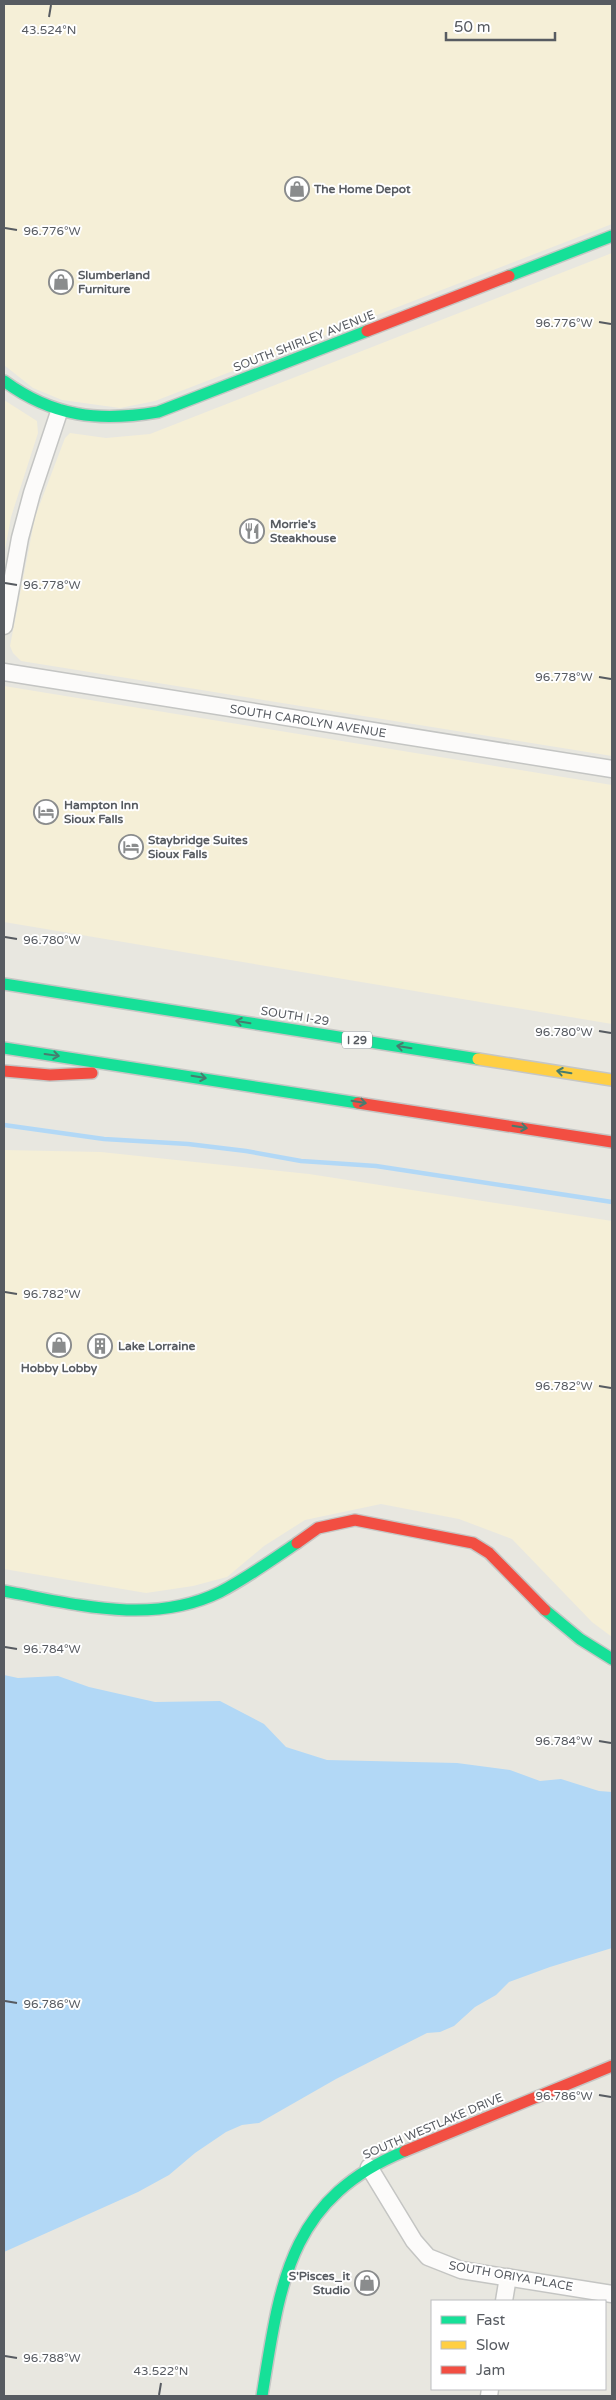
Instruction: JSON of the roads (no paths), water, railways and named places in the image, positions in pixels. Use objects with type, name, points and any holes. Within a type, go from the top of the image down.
[{"type":"main road","name":"SOUTH SHIRLEY AVENUE","points":[[4,381],[34,401],[58,412],[84,417],[130,418],[158,412],[612,236]]},
{"type":"main road","points":[[4,974],[102,999]]},
{"type":"main road","name":"SOUTH I-29","points":[[4,984],[612,1080]]},
{"type":"main road","points":[[4,1048],[612,1142]]},
{"type":"main road","points":[[4,1071],[50,1075],[151,1070]]},
{"type":"main road","points":[[4,1591],[103,1609],[156,1612],[176,1608],[218,1593],[242,1580],[318,1528],[355,1520],[373,1522],[473,1543],[489,1553],[542,1607],[580,1639],[612,1659]]},
{"type":"main road","name":"SOUTH WESTLAKE DRIVE","points":[[262,2396],[276,2309],[286,2273],[307,2229],[322,2207],[344,2184],[369,2167],[612,2066]]},
{"type":"street","points":[[4,626],[20,538],[32,493],[58,412]]},
{"type":"street","name":"SOUTH CAROLYN AVENUE","points":[[4,672],[612,769]]},
{"type":"street","name":"SOUTH ORIYA PLACE","points":[[369,2167],[414,2240],[428,2257],[461,2270],[612,2294]]},
{"type":"street","points":[[504,2300],[508,2277]]},
{"type":"water","points":[[4,1675],[18,1678],[58,1676],[89,1687],[155,1702],[220,1701],[264,1724],[286,1747],[327,1760],[457,1763],[510,1770],[540,1781],[561,1779],[599,1791],[612,1792],[612,1948],[509,1982],[496,1995],[475,2007],[454,2026],[440,2032],[427,2033],[336,2079],[259,2123],[242,2125],[226,2132],[195,2153],[169,2175],[138,2192],[4,2252]]},
{"type":"waterway","points":[[4,1125],[104,1139],[188,1144],[246,1151],[301,1161],[376,1166],[612,1202]]},
{"type":"place","name":"The Home Depot","points":[[297,189]]},
{"type":"place","name":"Slumberland Furniture","points":[[61,282]]},
{"type":"place","name":"Morrie's Steakhouse","points":[[252,531]]},
{"type":"place","name":"Hampton Inn Sioux Falls","points":[[46,812]]},
{"type":"place","name":"Staybridge Suites Sioux Falls","points":[[131,847]]},
{"type":"place","name":"Hobby Lobby","points":[[59,1345]]},
{"type":"place","name":"Lake Lorraine","points":[[100,1346]]},
{"type":"place","name":"S'Pisces_it Studio","points":[[367,2283]]}]
